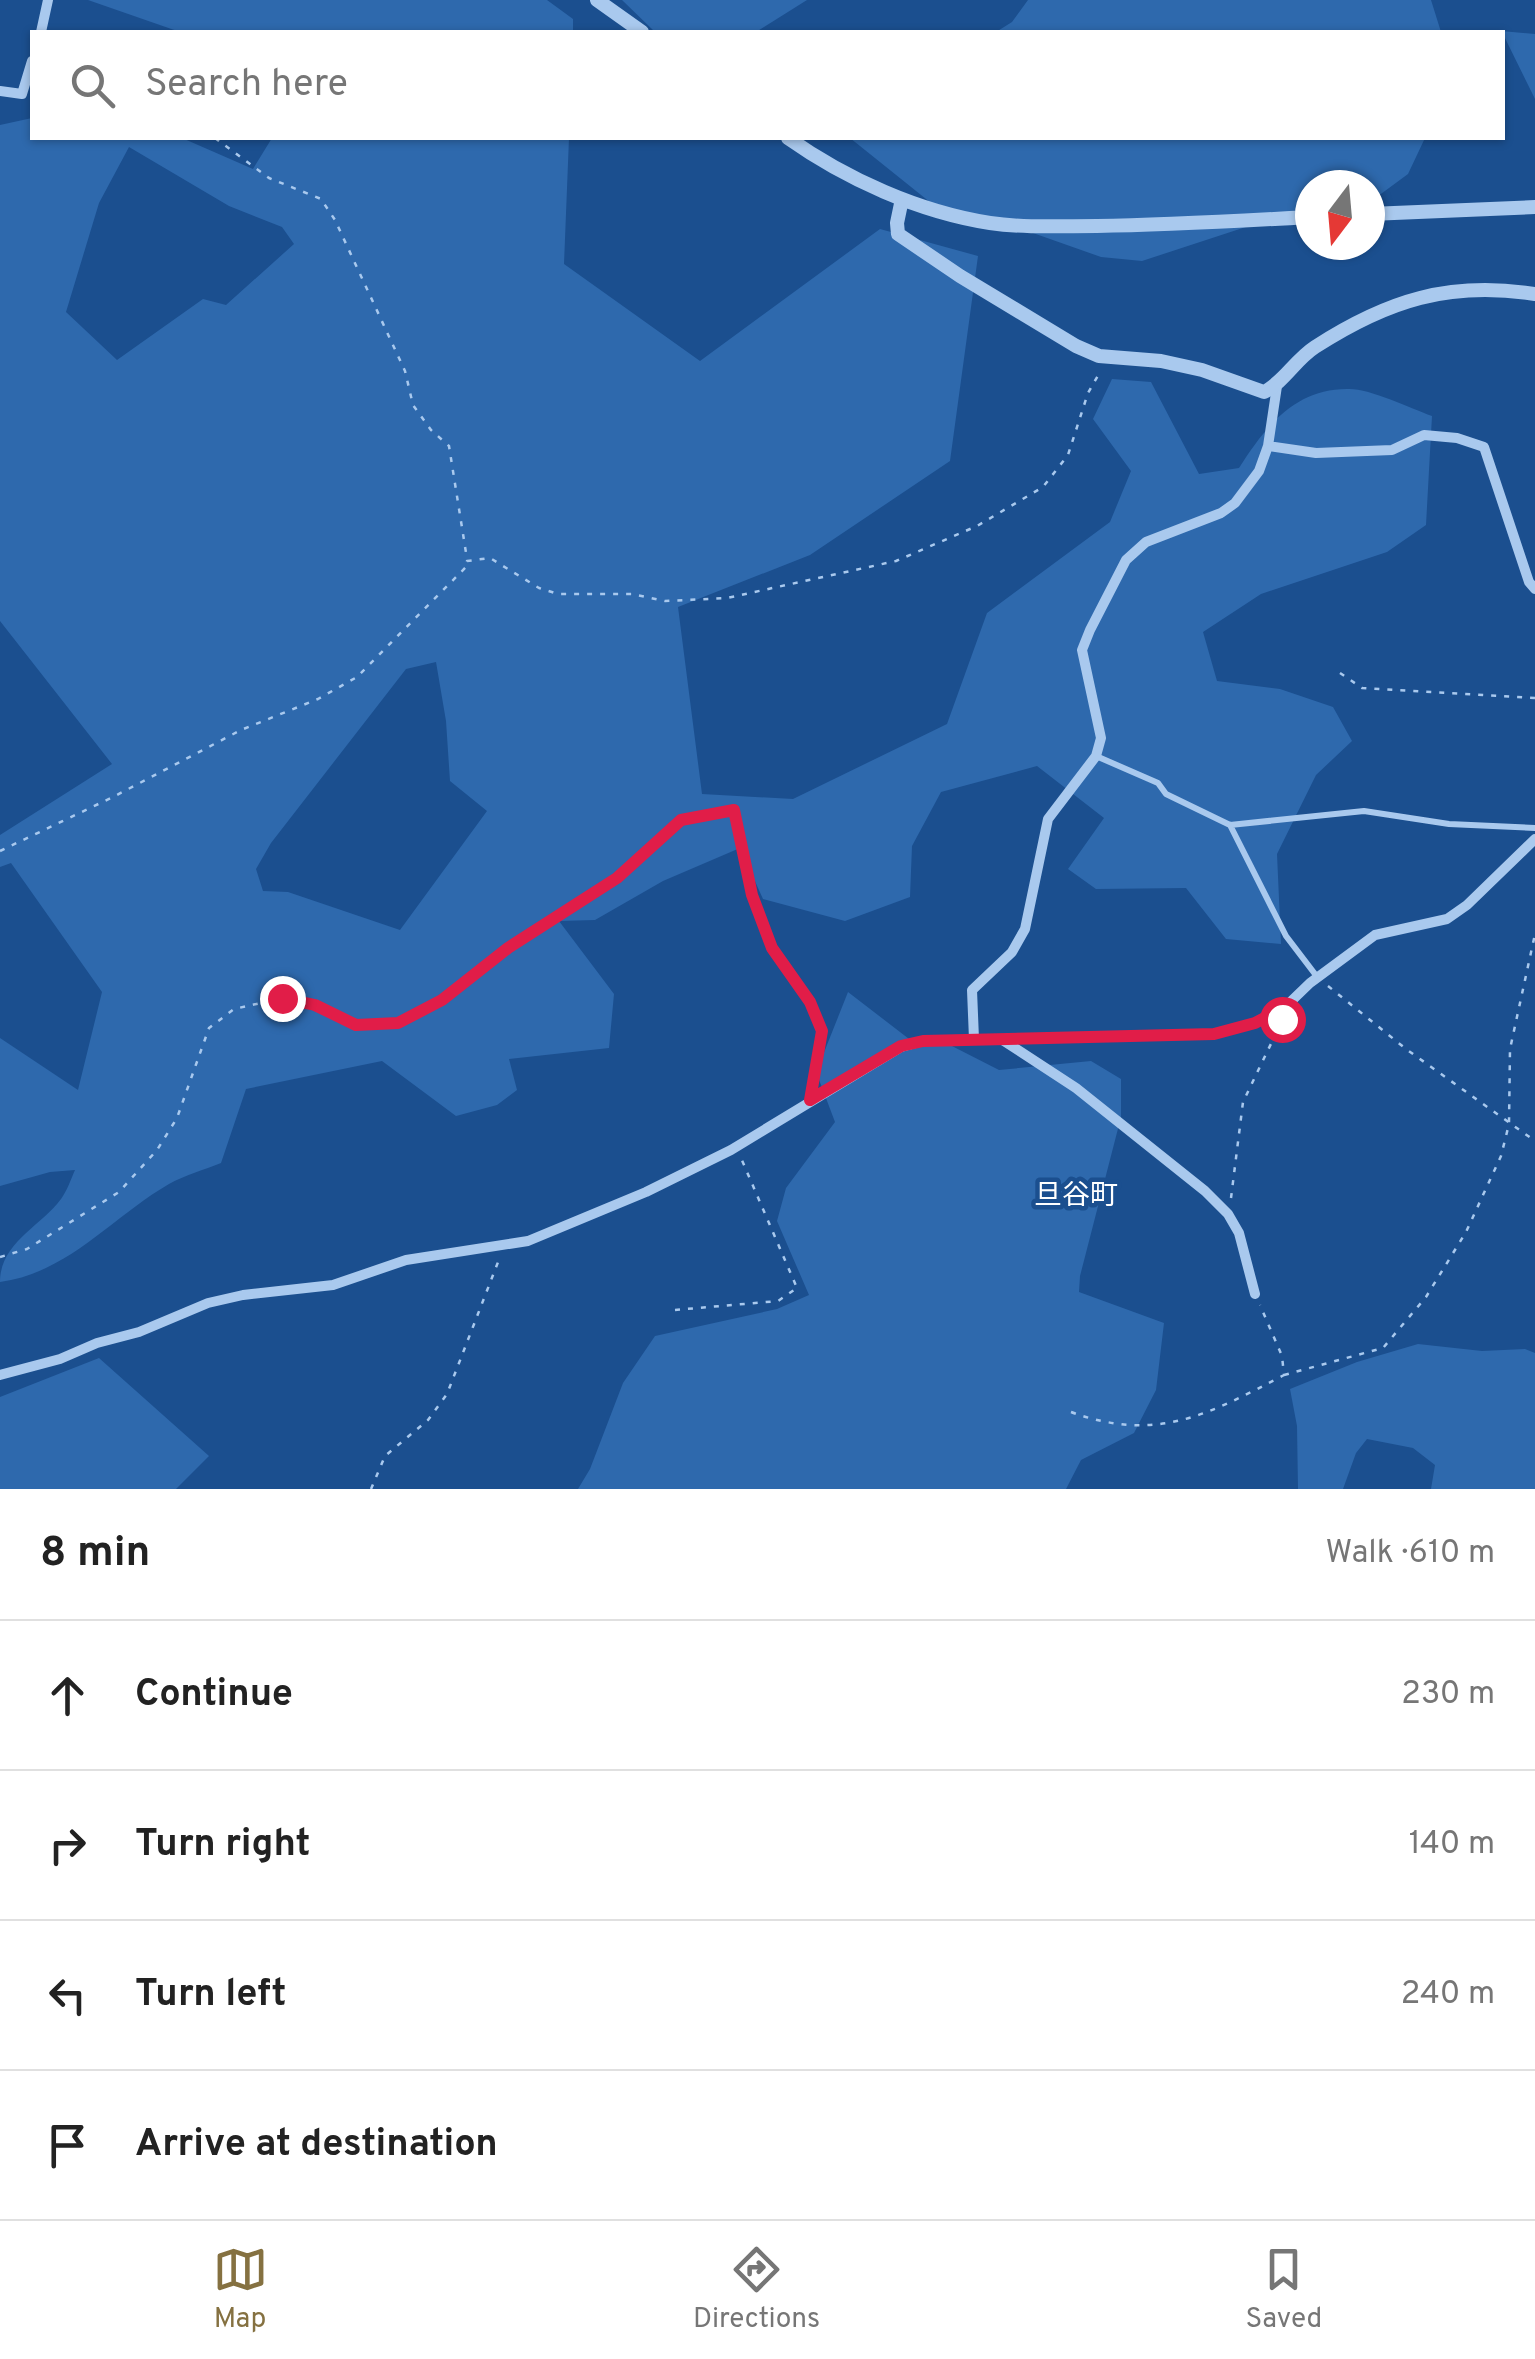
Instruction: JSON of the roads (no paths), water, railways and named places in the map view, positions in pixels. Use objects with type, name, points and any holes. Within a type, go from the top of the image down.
[{"type":"street","points":[[42,30],[48,0]]},
{"type":"street","points":[[597,0],[639,30]]},
{"type":"street","points":[[0,91],[22,94],[30,68]]},
{"type":"street","points":[[791,140],[902,200],[989,222],[1035,226],[1295,217]]},
{"type":"street","points":[[902,200],[896,223],[898,234],[1076,346],[1108,357],[1161,361],[1202,370],[1264,392],[1277,386]]},
{"type":"street","points":[[1385,213],[1535,207]]},
{"type":"street","points":[[974,1040],[972,990],[1020,942],[1048,819],[1096,756],[1101,738],[1082,650],[1126,560],[1146,542],[1221,513],[1235,502],[1259,471],[1268,446],[1277,386],[1288,368],[1316,347],[1424,294],[1467,289],[1535,294]]},
{"type":"street","points":[[1268,446],[1316,453],[1392,450],[1424,435],[1457,438],[1484,447],[1529,582],[1535,589]]},
{"type":"street","points":[[0,1375],[139,1332],[208,1303],[242,1295],[333,1285],[406,1260],[528,1241],[646,1192],[736,1146],[901,1046],[923,1041],[1000,1038],[1214,1034],[1255,1023],[1285,1007],[1376,935],[1446,919],[1467,905],[1535,839]]},
{"type":"street","points":[[1000,1038],[1076,1088],[1228,1214],[1239,1232],[1255,1294]]},
{"type":"lane","points":[[1096,756],[1158,783],[1166,794],[1230,824],[1364,811],[1448,824],[1535,828]]},
{"type":"lane","points":[[1230,824],[1286,936],[1318,978]]},
{"type":"lane","points":[[752,895],[772,948],[810,1002],[822,1031],[810,1100]]},
{"type":"district","name":"旦谷町","points":[[1076,1194]]}]
